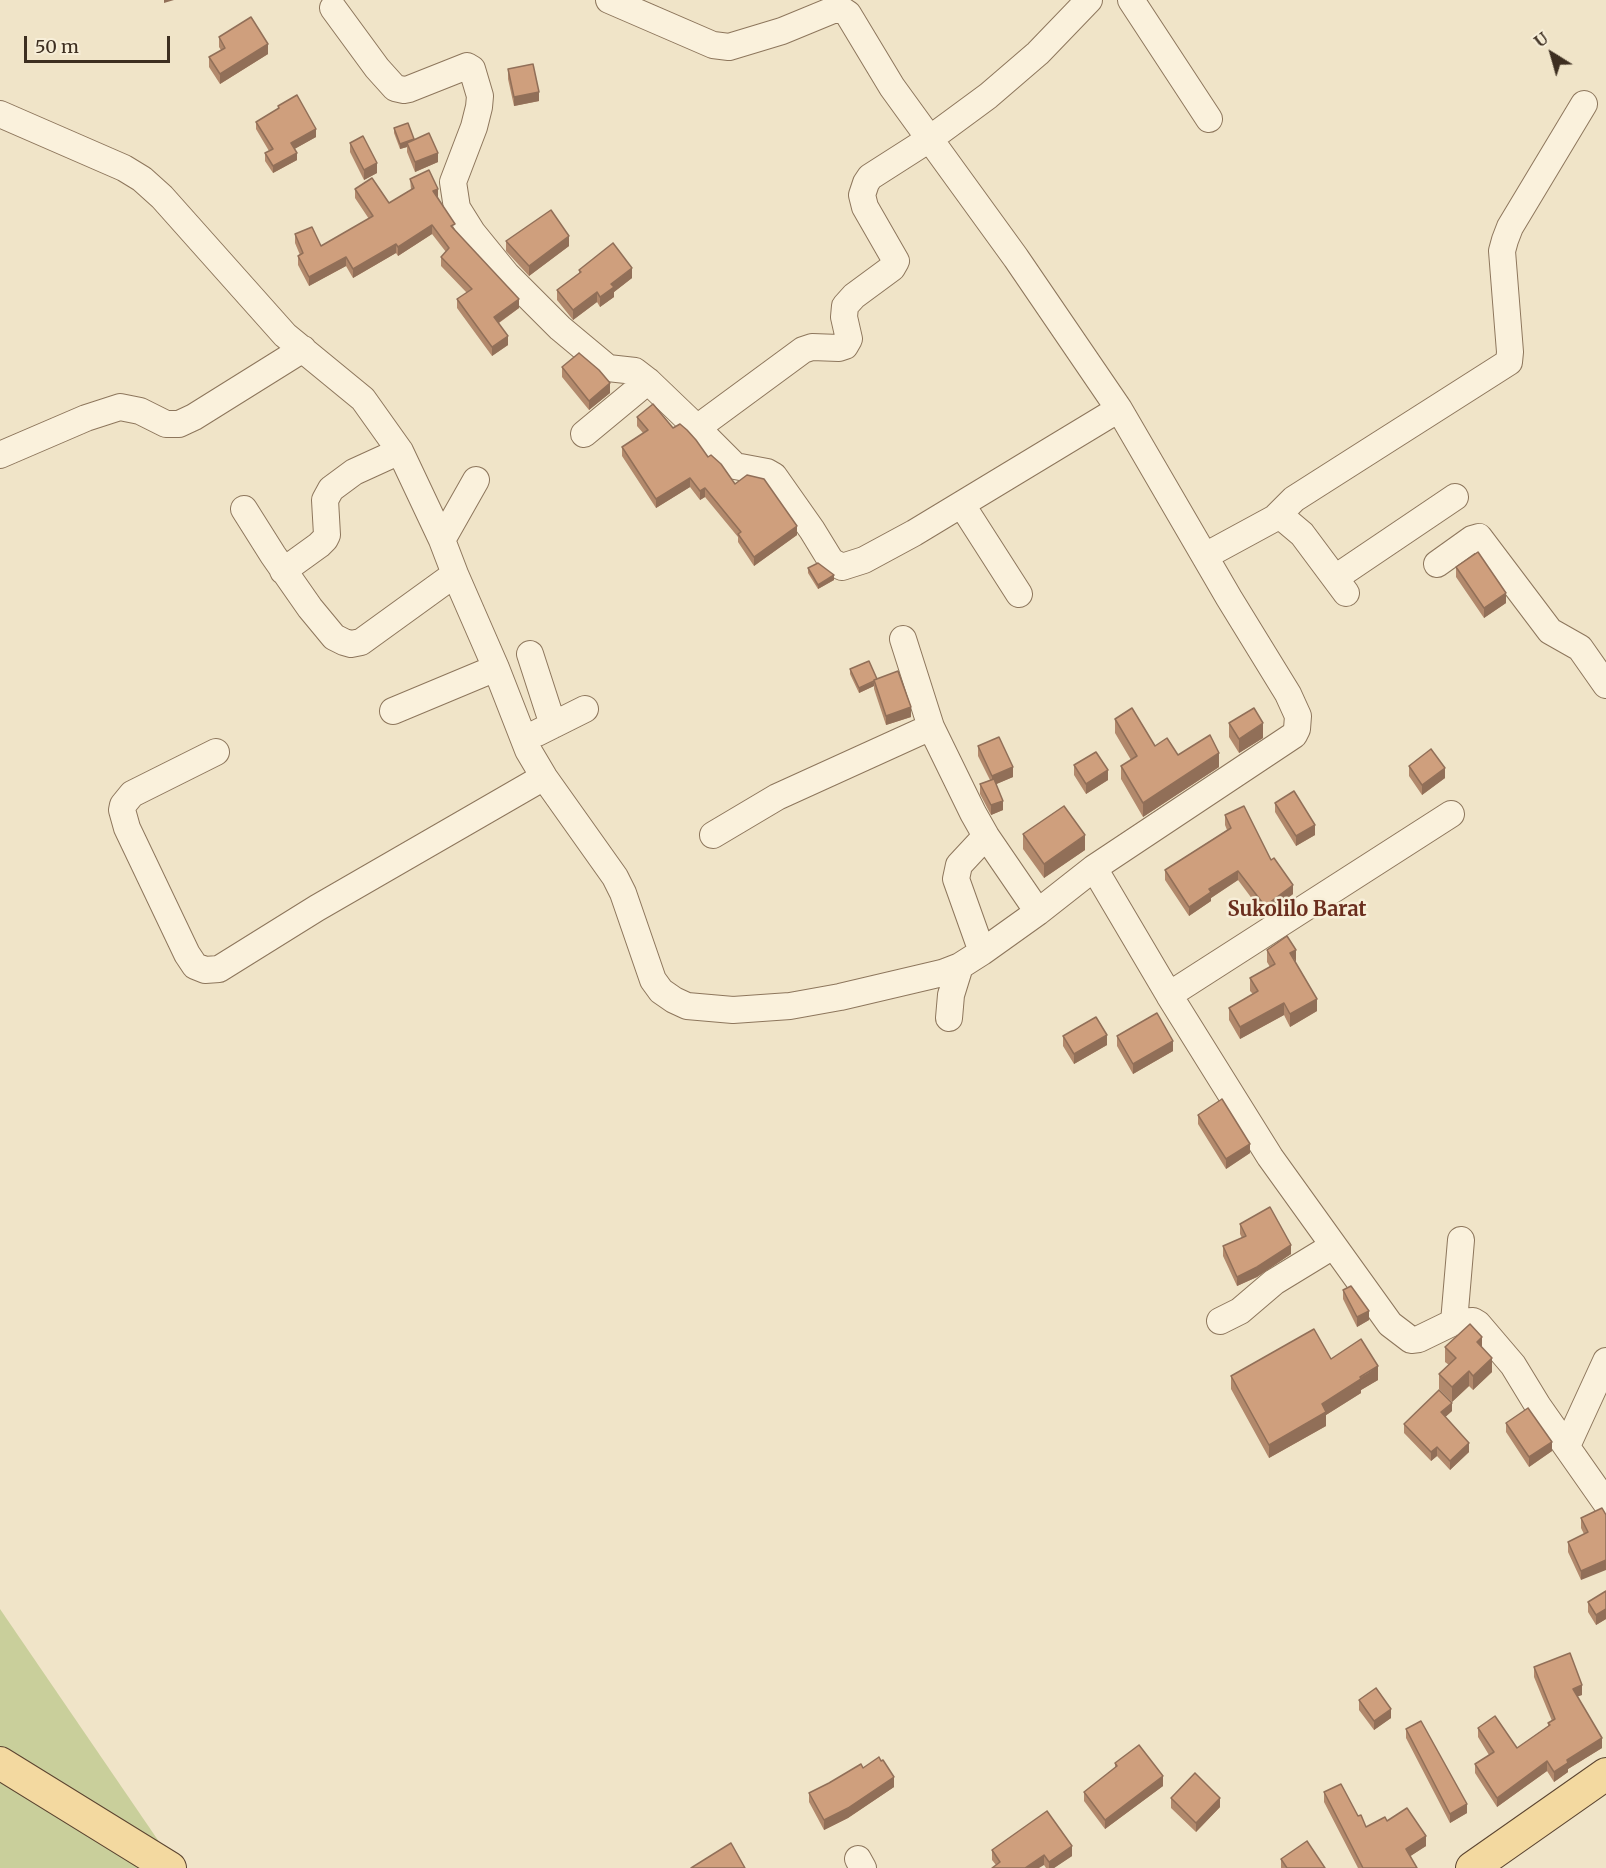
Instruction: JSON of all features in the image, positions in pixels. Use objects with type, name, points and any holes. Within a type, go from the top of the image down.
[{"type":"main road","points":[[0,1763],[170,1868]]},
{"type":"main road","points":[[1472,1868],[1606,1774]]},
{"type":"street","points":[[0,114],[124,168],[142,179],[162,197],[277,326],[363,399],[400,451],[442,540],[524,740],[544,777],[615,877],[623,893],[653,980],[661,990],[674,1000],[697,1008],[733,1011],[790,1005],[901,984],[960,966],[1038,912],[1094,868],[1286,741],[1297,729],[1297,710],[1119,409],[1016,258],[892,87],[851,18],[842,10],[833,10],[782,31],[729,47],[713,45],[659,11],[609,0]]},
{"type":"street","points":[[697,428],[803,350],[812,347],[845,346],[849,339],[844,317],[845,306],[892,268],[896,261],[865,207],[862,190],[870,177],[931,138],[1012,76],[1038,53],[1089,0]]},
{"type":"street","points":[[1131,0],[1209,119]]},
{"type":"street","points":[[333,8],[377,68],[395,88],[410,89],[467,66],[472,69],[480,96],[479,107],[474,127],[453,182],[457,208],[472,232],[507,275],[560,328],[608,368],[630,369],[648,381],[735,466],[767,472],[774,476],[831,561],[838,566],[864,560],[962,505],[1119,409]]},
{"type":"street","points":[[1205,556],[1275,518],[1294,499],[1509,362],[1502,251],[1510,227],[1584,104]]},
{"type":"street","points":[[0,455],[86,418],[120,407],[140,411],[166,424],[180,424],[303,349]]},
{"type":"street","points":[[584,434],[648,381]]},
{"type":"street","points":[[283,571],[325,539],[327,535],[325,497],[331,489],[354,472],[400,451]]},
{"type":"street","points":[[442,540],[476,480]]},
{"type":"street","points":[[1275,518],[1283,518],[1302,534],[1341,585],[1455,497]]},
{"type":"street","points":[[962,505],[1019,594]]},
{"type":"street","points":[[244,508],[283,571],[334,636],[351,644],[361,642],[454,574]]},
{"type":"street","points":[[1437,564],[1472,539],[1479,537],[1550,631],[1580,648],[1606,685]]},
{"type":"street","points":[[903,639],[931,727],[986,836],[1038,912]]},
{"type":"street","points":[[530,654],[553,725]]},
{"type":"street","points":[[393,711],[496,668]]},
{"type":"street","points":[[524,740],[585,709]]},
{"type":"street","points":[[713,835],[777,797],[931,727]]},
{"type":"street","points":[[216,752],[132,794],[122,810],[127,828],[187,954],[195,966],[206,970],[219,969],[343,892],[544,777]]},
{"type":"street","points":[[1169,995],[1451,814]]},
{"type":"street","points":[[982,952],[956,879],[959,865],[986,836]]},
{"type":"street","points":[[1094,868],[1169,995],[1270,1157],[1390,1324],[1406,1338],[1419,1339],[1454,1322],[1473,1321],[1478,1324],[1514,1365],[1538,1406],[1606,1503]]},
{"type":"street","points":[[949,1018],[951,995],[960,966]]},
{"type":"street","points":[[1454,1322],[1461,1240]]},
{"type":"street","points":[[1221,1321],[1240,1311],[1274,1282],[1333,1246]]},
{"type":"street","points":[[1567,1446],[1606,1361]]},
{"type":"green space","points":[[0,1609],[177,1868],[0,1868]]},
{"type":"building","points":[[251,17],[268,44],[220,74],[209,57],[225,48],[219,37]]},
{"type":"building","points":[[533,64],[539,92],[514,97],[508,69]]},
{"type":"building","points":[[297,95],[316,129],[291,143],[297,153],[273,166],[265,153],[273,149],[256,122]]},
{"type":"building","points":[[408,123],[414,139],[400,144],[394,128]]},
{"type":"building","points":[[429,133],[438,153],[415,162],[407,143]]},
{"type":"building","points":[[363,136],[377,163],[364,170],[350,143]]},
{"type":"building","points":[[429,170],[438,189],[433,191],[455,224],[451,226],[519,299],[494,317],[508,336],[492,347],[457,299],[472,289],[441,257],[449,248],[432,225],[398,247],[396,244],[353,269],[346,257],[309,277],[298,256],[303,253],[295,234],[312,227],[321,246],[373,216],[355,189],[372,178],[389,203],[414,188],[410,179]]},
{"type":"building","points":[[551,210],[569,236],[529,266],[506,241]]},
{"type":"building","points":[[613,243],[632,268],[611,284],[614,287],[600,297],[597,292],[573,310],[557,290]]},
{"type":"building","points":[[579,353],[610,383],[589,401],[562,367]]},
{"type":"building","points":[[653,404],[673,428],[680,424],[687,430],[708,457],[711,455],[721,464],[735,484],[747,475],[764,479],[797,526],[754,557],[738,534],[741,532],[705,488],[700,491],[690,478],[656,499],[622,447],[648,430],[637,417]]},
{"type":"building","points":[[1478,552],[1506,593],[1484,608],[1456,567]]},
{"type":"building","points":[[818,563],[834,575],[818,585],[808,568]]},
{"type":"building","points":[[869,661],[877,679],[859,688],[850,669]]},
{"type":"building","points":[[898,671],[911,707],[886,716],[874,680]]},
{"type":"building","points":[[1132,708],[1155,746],[1167,738],[1178,755],[1210,735],[1219,753],[1143,803],[1121,766],[1137,756],[1115,719]]},
{"type":"building","points":[[1254,708],[1263,723],[1239,739],[1229,723]]},
{"type":"building","points":[[999,737],[1013,767],[992,776],[978,746]]},
{"type":"building","points":[[1431,749],[1445,768],[1422,785],[1409,766]]},
{"type":"building","points":[[1096,752],[1108,770],[1086,784],[1074,765]]},
{"type":"building","points":[[994,779],[1003,801],[991,805],[980,784]]},
{"type":"building","points":[[1294,791],[1315,825],[1296,836],[1275,803]]},
{"type":"building","points":[[1064,806],[1085,835],[1044,864],[1023,834]]},
{"type":"building","points":[[1244,806],[1271,860],[1274,858],[1293,885],[1265,906],[1238,871],[1209,889],[1211,892],[1189,907],[1165,870],[1231,828],[1225,815]]},
{"type":"building","points":[[1287,936],[1296,950],[1290,953],[1317,999],[1290,1014],[1284,1003],[1240,1027],[1229,1008],[1258,991],[1250,978],[1275,964],[1267,950]]},
{"type":"building","points":[[1157,1013],[1173,1041],[1133,1064],[1117,1036]]},
{"type":"building","points":[[1096,1017],[1107,1035],[1074,1054],[1063,1036]]},
{"type":"building","points":[[1222,1099],[1250,1144],[1226,1159],[1198,1115]]},
{"type":"building","points":[[1270,1207],[1291,1245],[1237,1277],[1223,1246],[1246,1236],[1240,1224]]},
{"type":"building","points":[[1351,1286],[1369,1311],[1357,1317],[1343,1290]]},
{"type":"building","points":[[1470,1324],[1482,1337],[1477,1342],[1492,1358],[1473,1376],[1469,1371],[1452,1387],[1439,1374],[1456,1358],[1445,1347]]},
{"type":"building","points":[[1314,1329],[1331,1359],[1361,1339],[1378,1366],[1322,1404],[1326,1412],[1269,1445],[1231,1376]]},
{"type":"building","points":[[1439,1390],[1452,1403],[1441,1412],[1469,1443],[1450,1461],[1437,1447],[1431,1452],[1404,1424]]},
{"type":"building","points":[[1528,1408],[1552,1442],[1529,1457],[1506,1423]]},
{"type":"building","points":[[1602,1508],[1606,1515],[1606,1560],[1581,1571],[1568,1542],[1588,1532],[1581,1518]]},
{"type":"building","points":[[1606,1591],[1606,1609],[1596,1615],[1588,1602]]},
{"type":"building","points":[[1570,1653],[1582,1685],[1573,1689],[1602,1738],[1567,1760],[1568,1763],[1554,1772],[1547,1761],[1497,1798],[1475,1764],[1494,1752],[1478,1728],[1495,1716],[1517,1748],[1550,1725],[1548,1723],[1555,1719],[1534,1667]]},
{"type":"building","points":[[1376,1688],[1391,1709],[1374,1721],[1359,1700]]},
{"type":"building","points":[[1421,1721],[1467,1804],[1450,1814],[1406,1729]]},
{"type":"building","points":[[1139,1745],[1163,1776],[1105,1820],[1084,1792],[1117,1766],[1115,1763]]},
{"type":"building","points":[[879,1757],[894,1777],[848,1808],[824,1820],[809,1793],[861,1764],[863,1768]]},
{"type":"building","points":[[1195,1773],[1220,1798],[1196,1823],[1171,1798]]},
{"type":"building","points":[[1341,1784],[1366,1827],[1385,1817],[1387,1821],[1407,1808],[1426,1836],[1406,1849],[1417,1868],[1363,1868],[1324,1792]]},
{"type":"building","points":[[1047,1811],[1072,1846],[1049,1862],[1044,1855],[1025,1868],[992,1868],[1000,1862],[992,1850]]},
{"type":"building","points":[[1307,1841],[1325,1868],[1287,1868],[1281,1859]]},
{"type":"building","points":[[731,1843],[745,1868],[691,1868]]},
{"type":"district","name":"Sukolilo Barat","points":[[1297,910]]}]
